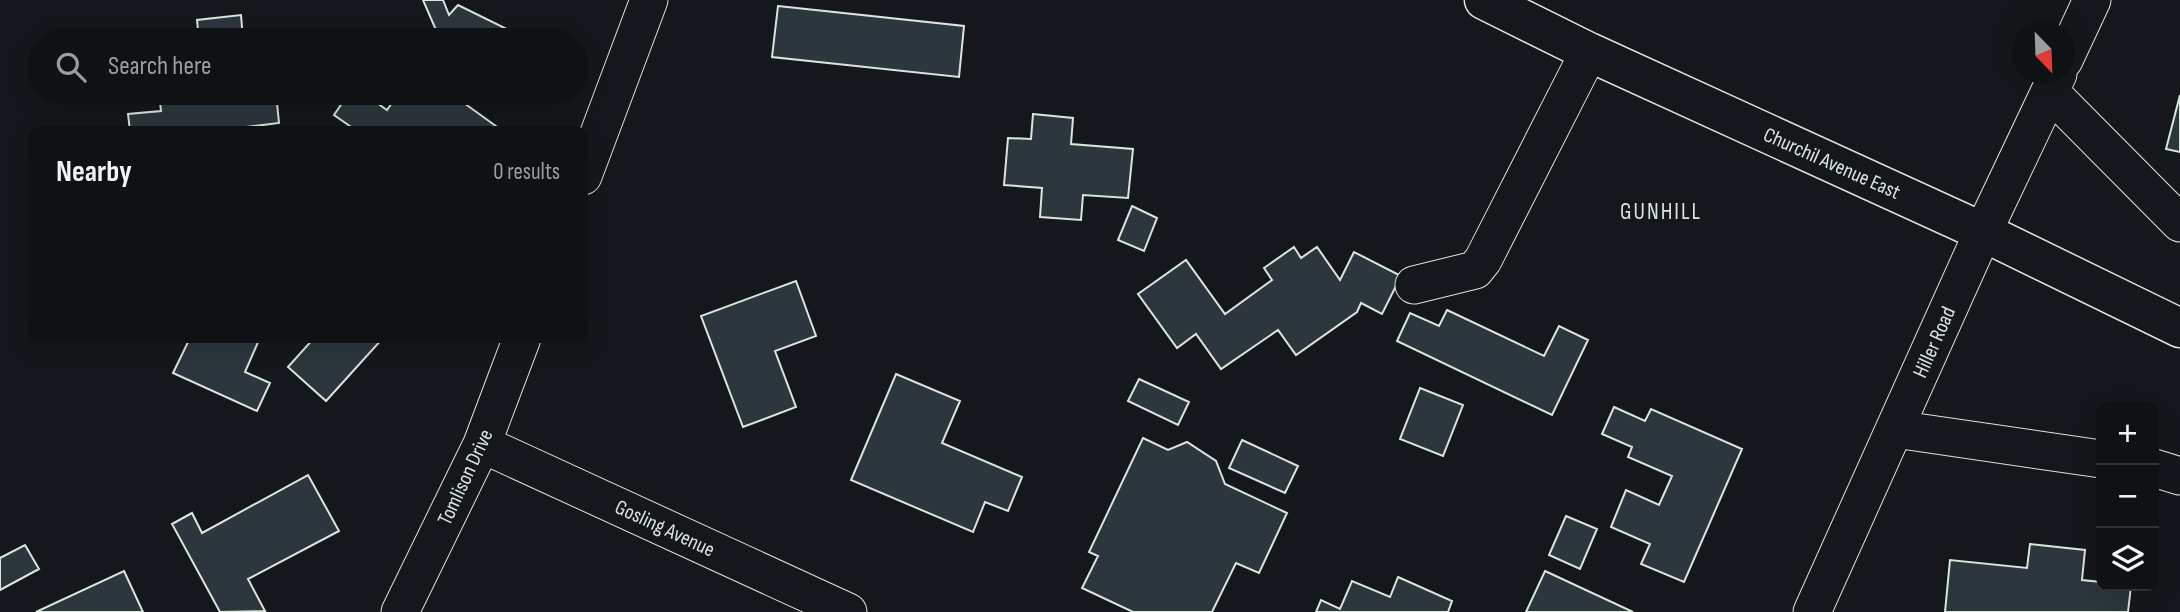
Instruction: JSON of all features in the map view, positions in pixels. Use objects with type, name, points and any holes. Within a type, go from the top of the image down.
[{"type":"main road","name":"Churchil Avenue East","points":[[1484,0],[1589,52],[1983,232],[2180,328]]},
{"type":"street","points":[[588,163],[649,0]]},
{"type":"street","name":"Hiller Road","points":[[2075,38],[2092,0]]},
{"type":"street","points":[[1414,285],[1475,270],[1483,260],[1589,52]]},
{"type":"street","name":"Hiller Road","points":[[1812,612],[1983,232],[2054,84]]},
{"type":"street","points":[[2065,84],[2180,223]]},
{"type":"street","name":"Tomlison Drive","points":[[400,612],[482,444],[520,343]]},
{"type":"street","points":[[1895,429],[2096,458]]},
{"type":"street","name":"Gosling Avenue","points":[[482,444],[848,612]]},
{"type":"street","points":[[2159,469],[2180,476]]},
{"type":"building","points":[[423,0],[443,0],[449,15],[458,5],[505,28],[435,28]]},
{"type":"building","points":[[778,6],[964,26],[959,77],[772,57]]},
{"type":"building","points":[[241,15],[242,28],[198,28],[197,20]]},
{"type":"building","points":[[2180,95],[2180,152],[2166,149]]},
{"type":"building","points":[[160,105],[277,105],[279,123],[255,126],[129,126],[128,114],[161,111]]},
{"type":"building","points":[[341,105],[380,105],[387,110],[391,105],[467,105],[496,126],[350,126],[334,115]]},
{"type":"building","points":[[1033,114],[1073,118],[1071,144],[1133,149],[1128,198],[1083,195],[1081,220],[1040,217],[1042,188],[1004,185],[1008,138],[1031,139]]},
{"type":"building","points":[[1132,206],[1157,218],[1144,251],[1118,240]]},
{"type":"building","points":[[1294,247],[1301,258],[1317,247],[1340,280],[1354,252],[1401,276],[1382,314],[1361,303],[1357,312],[1296,355],[1278,330],[1221,369],[1196,334],[1177,348],[1138,294],[1186,260],[1225,314],[1272,280],[1264,268]]},
{"type":"building","points":[[796,281],[816,336],[775,351],[796,407],[743,427],[701,316]]},
{"type":"building","points":[[1447,310],[1544,356],[1559,326],[1588,340],[1552,415],[1397,341],[1410,313],[1439,326]]},
{"type":"building","points":[[188,343],[258,343],[245,372],[270,383],[257,411],[173,373]]},
{"type":"building","points":[[310,343],[378,343],[326,401],[288,367]]},
{"type":"building","points":[[896,374],[960,401],[942,443],[1022,477],[1008,511],[985,502],[973,532],[851,480]]},
{"type":"building","points":[[1139,379],[1189,402],[1178,425],[1128,401]]},
{"type":"building","points":[[1420,388],[1463,405],[1443,456],[1400,439]]},
{"type":"building","points":[[1614,407],[1645,421],[1651,409],[1742,449],[1684,582],[1641,564],[1650,544],[1611,527],[1626,490],[1659,505],[1672,476],[1628,457],[1632,447],[1602,434]]},
{"type":"building","points":[[1143,438],[1168,450],[1187,442],[1216,461],[1225,484],[1287,513],[1259,573],[1236,563],[1212,612],[1133,612],[1082,588],[1098,556],[1089,552]]},
{"type":"building","points":[[1242,440],[1298,466],[1285,493],[1229,468]]},
{"type":"building","points":[[308,475],[339,531],[248,579],[265,611],[220,612],[172,524],[192,513],[202,533]]},
{"type":"building","points":[[1566,516],[1597,529],[1580,569],[1549,555]]},
{"type":"building","points":[[2030,544],[2085,550],[2082,580],[2096,581],[2096,591],[2130,591],[2128,612],[1945,612],[1950,560],[2027,568]]},
{"type":"building","points":[[25,545],[39,569],[0,590],[0,558]]},
{"type":"building","points":[[124,571],[143,612],[36,612]]},
{"type":"building","points":[[1545,571],[1633,612],[1526,612]]},
{"type":"building","points":[[1398,577],[1452,601],[1448,612],[1316,612],[1321,600],[1340,609],[1352,581],[1390,597]]},
{"type":"district","name":"GUNHILL","points":[[1661,211]]}]
